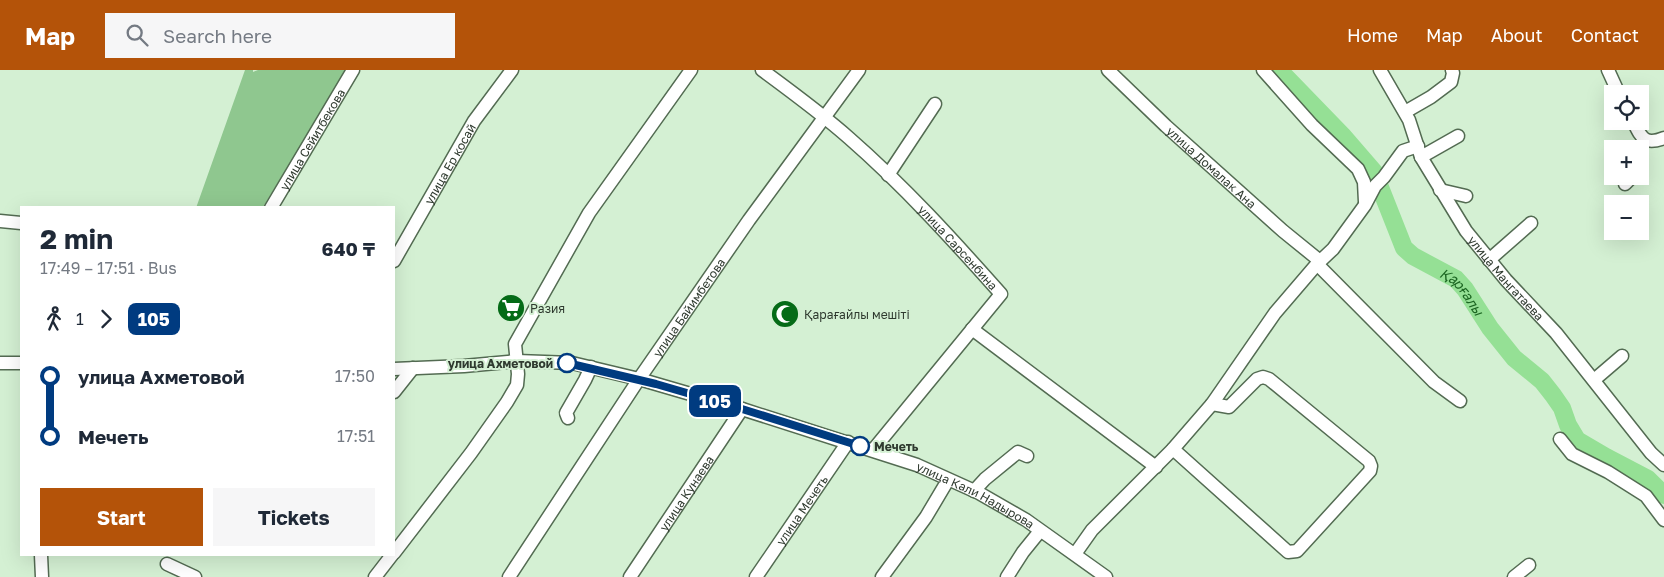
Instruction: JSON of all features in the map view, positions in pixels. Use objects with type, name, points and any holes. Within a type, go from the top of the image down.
[{"type":"street","name":"улица Сейитбекова","points":[[272,206],[353,70]]},
{"type":"street","name":"улица Ер косай","points":[[395,259],[474,121],[512,70]]},
{"type":"street","points":[[395,551],[471,453],[507,402],[517,385],[515,344],[590,213],[691,70]]},
{"type":"street","name":"улица Сарсенбина","points":[[762,70],[824,116],[936,223],[1001,294],[873,450]]},
{"type":"street","name":"улица Байимбетова","points":[[509,577],[639,379],[748,220],[859,70]]},
{"type":"street","name":"улица Домалак Ана","points":[[1108,70],[1166,126],[1282,232],[1319,263],[1434,382],[1460,401]]},
{"type":"street","points":[[1263,70],[1312,125],[1358,169],[1364,182],[1365,205]]},
{"type":"street","name":"улица Мангатаева","points":[[1380,70],[1405,112],[1419,151],[1440,190],[1466,231],[1516,291],[1556,333],[1651,453],[1664,464]]},
{"type":"street","points":[[1405,112],[1452,82],[1452,70]]},
{"type":"street","points":[[1608,70],[1616,85]]},
{"type":"street","points":[[888,176],[935,104]]},
{"type":"street","points":[[1075,554],[1092,530],[1156,467],[1212,404],[1275,313],[1333,249],[1365,205],[1379,181],[1403,151],[1419,151],[1458,136]]},
{"type":"street","points":[[1649,143],[1664,138]]},
{"type":"street","points":[[1440,190],[1466,196]]},
{"type":"street","points":[[0,221],[20,224]]},
{"type":"street","points":[[1490,260],[1531,223]]},
{"type":"street","points":[[972,328],[1156,467]]},
{"type":"street","points":[[1594,380],[1622,356]]},
{"type":"street","name":"улица Кали Надырова","points":[[395,369],[464,366],[517,361],[572,363],[639,379],[742,409],[917,465],[974,491],[1026,520],[1106,577]]},
{"type":"street","points":[[0,363],[20,364]]},
{"type":"street","points":[[568,418],[566,413],[586,380],[591,367]]},
{"type":"street","points":[[395,391],[412,368]]},
{"type":"street","points":[[1173,449],[1288,552],[1293,553],[1324,523],[1370,471],[1371,466],[1369,462],[1270,379],[1263,377],[1257,379],[1229,406],[1212,404]]},
{"type":"street","name":"улица Кунаева","points":[[630,577],[742,409]]},
{"type":"street","points":[[1560,439],[1572,454],[1608,472],[1646,496],[1664,520]]},
{"type":"street","name":"улица Мечеть","points":[[756,577],[848,442]]},
{"type":"street","points":[[974,491],[984,479],[1018,452],[1027,456]]},
{"type":"street","points":[[882,577],[926,517],[948,480]]},
{"type":"street","points":[[1007,577],[1023,552],[1040,531]]},
{"type":"street","points":[[40,556],[42,577]]},
{"type":"street","points":[[375,577],[391,556]]},
{"type":"street","points":[[166,577],[168,559],[195,577]]},
{"type":"street","points":[[1514,577],[1529,565]]},
{"type":"green space","points":[[245,70],[253,70],[253,72],[258,70],[347,70],[264,206],[197,206]]},
{"type":"waterway","name":"Қарғалы","points":[[1279,70],[1342,135],[1374,172],[1404,248],[1413,256],[1456,279],[1465,289],[1490,328],[1514,358],[1542,381],[1553,395],[1562,408],[1568,425],[1577,440],[1648,479],[1664,495]]},
{"type":"bus line","name":"105","points":[[567,363],[639,379],[860,446]]},
{"type":"place","name":"Разия","points":[[511,308]]},
{"type":"place","name":"Қарағайлы мешіті","points":[[785,314]]},
{"type":"place","name":"улица Ахметовой","points":[[567,363]]},
{"type":"place","name":"Мечеть","points":[[860,446]]}]
